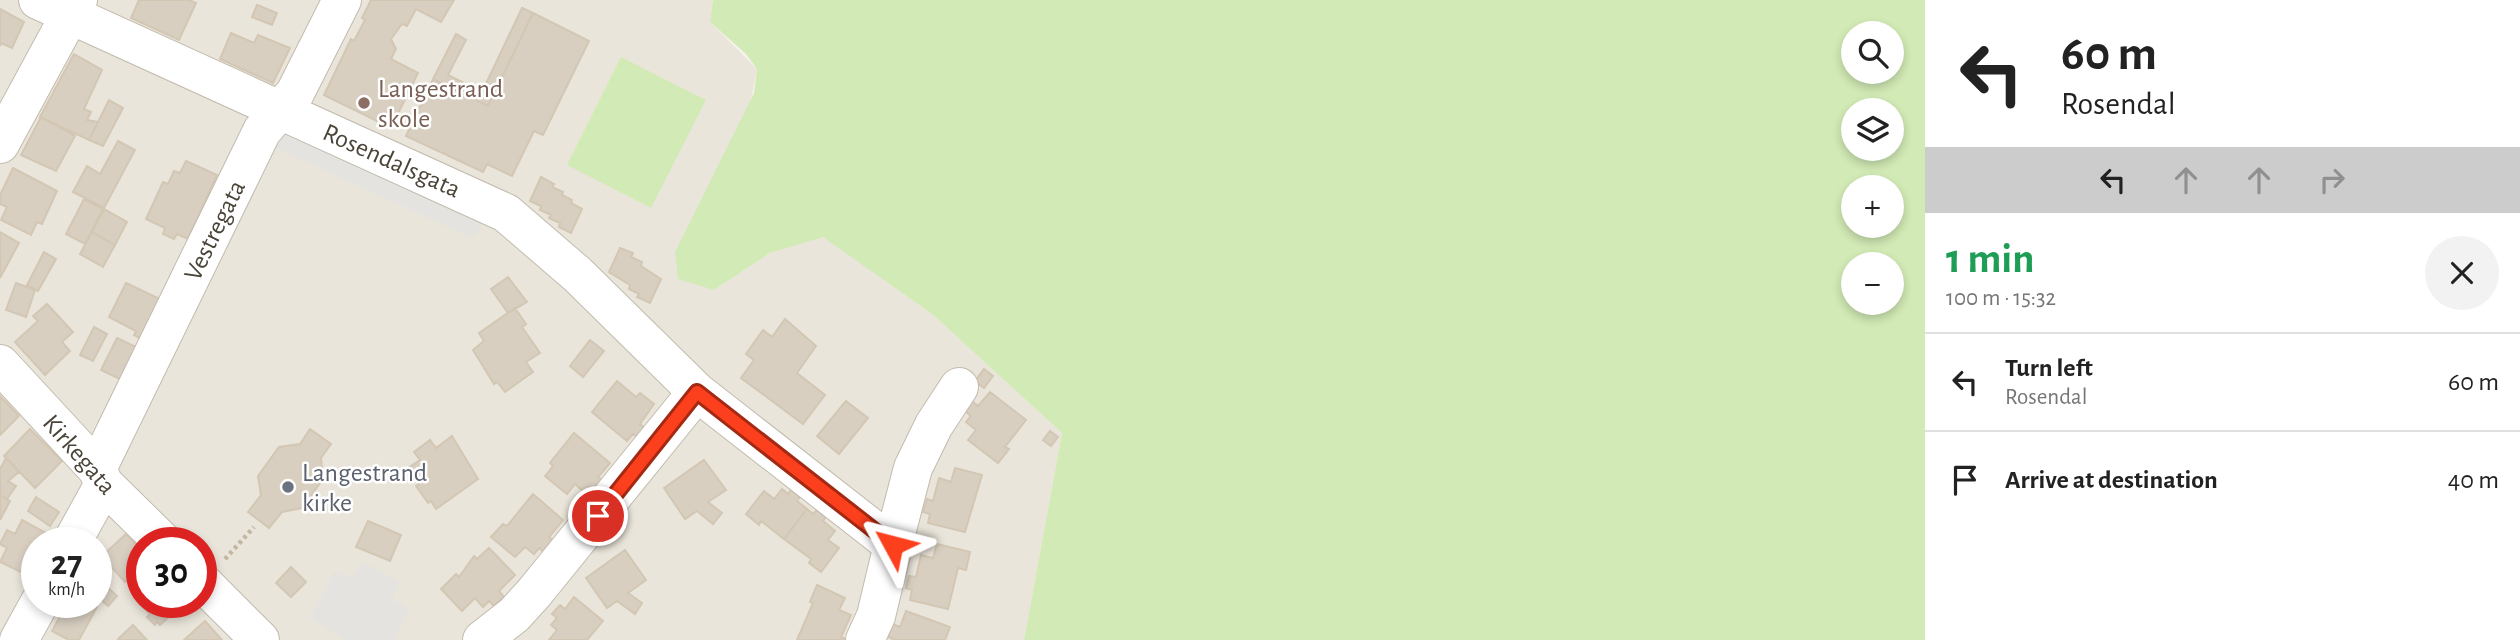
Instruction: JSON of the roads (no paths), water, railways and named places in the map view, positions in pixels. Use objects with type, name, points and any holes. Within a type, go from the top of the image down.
[{"type":"street","name":"Vestregata","points":[[78,527],[262,131],[295,93],[342,0]]},
{"type":"street","name":"Rosendalsgata","points":[[62,5],[282,111],[506,213],[578,274],[697,392],[893,545]]},
{"type":"street","points":[[0,144],[62,5]]},
{"type":"street","name":"Kirkegata","points":[[0,364],[149,527]]},
{"type":"street","points":[[865,640],[876,616],[913,468],[934,425],[959,387]]},
{"type":"street","points":[[482,640],[514,615],[534,593],[697,392]]},
{"type":"street","points":[[217,597],[260,640]]},
{"type":"street","points":[[19,640],[31,618]]},
{"type":"place","name":"Langestrand skole","points":[[364,103]]},
{"type":"place","name":"Langestrand kirke","points":[[288,487]]}]
